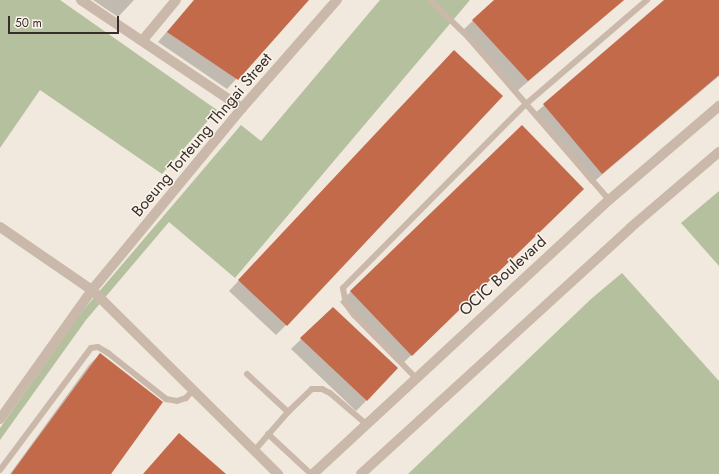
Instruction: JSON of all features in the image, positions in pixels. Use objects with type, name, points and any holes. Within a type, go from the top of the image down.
[{"type":"street","points":[[81,0],[242,108]]},
{"type":"street","points":[[142,41],[176,0]]},
{"type":"street","name":"Boeung Torteung Thngai Street","points":[[0,419],[92,290],[242,108],[337,0]]},
{"type":"street","name":"OCIC Boulevard","points":[[312,474],[365,423],[609,200],[719,106]]},
{"type":"street","points":[[361,474],[625,233],[719,152]]},
{"type":"street","points":[[0,228],[92,290],[278,474]]},
{"type":"lane","points":[[430,0],[468,36],[609,200]]},
{"type":"lane","points":[[415,377],[354,315],[346,304],[343,288],[526,104],[647,0]]},
{"type":"lane","points":[[0,470],[91,348],[98,347],[108,353],[166,399],[177,401],[186,398],[193,390]]},
{"type":"lane","points":[[247,374],[288,412]]},
{"type":"lane","points":[[254,451],[288,412],[312,389],[322,389],[330,393],[365,423]]},
{"type":"lane","points":[[268,434],[312,474]]},
{"type":"green space","points":[[0,0],[60,0],[217,110],[162,174],[40,90],[0,148]]},
{"type":"green space","points":[[380,0],[470,0],[235,278],[169,222],[86,320],[0,440],[0,428],[80,314],[241,125],[261,141]]},
{"type":"green space","points":[[719,191],[719,266],[681,223]]},
{"type":"green space","points":[[622,273],[719,381],[719,474],[408,474],[591,299]]},
{"type":"building","points":[[194,0],[309,0],[238,80],[167,32]]},
{"type":"building","points":[[494,0],[624,0],[528,81],[472,20]]},
{"type":"building","points":[[664,0],[719,0],[719,75],[602,174],[543,104]]},
{"type":"building","points":[[454,50],[503,96],[287,326],[238,280]]},
{"type":"building","points":[[522,125],[584,189],[412,356],[350,291]]},
{"type":"building","points":[[333,307],[398,368],[367,401],[300,338]]},
{"type":"building","points":[[100,353],[163,402],[111,474],[11,474]]},
{"type":"building","points":[[179,433],[226,474],[143,474]]}]
